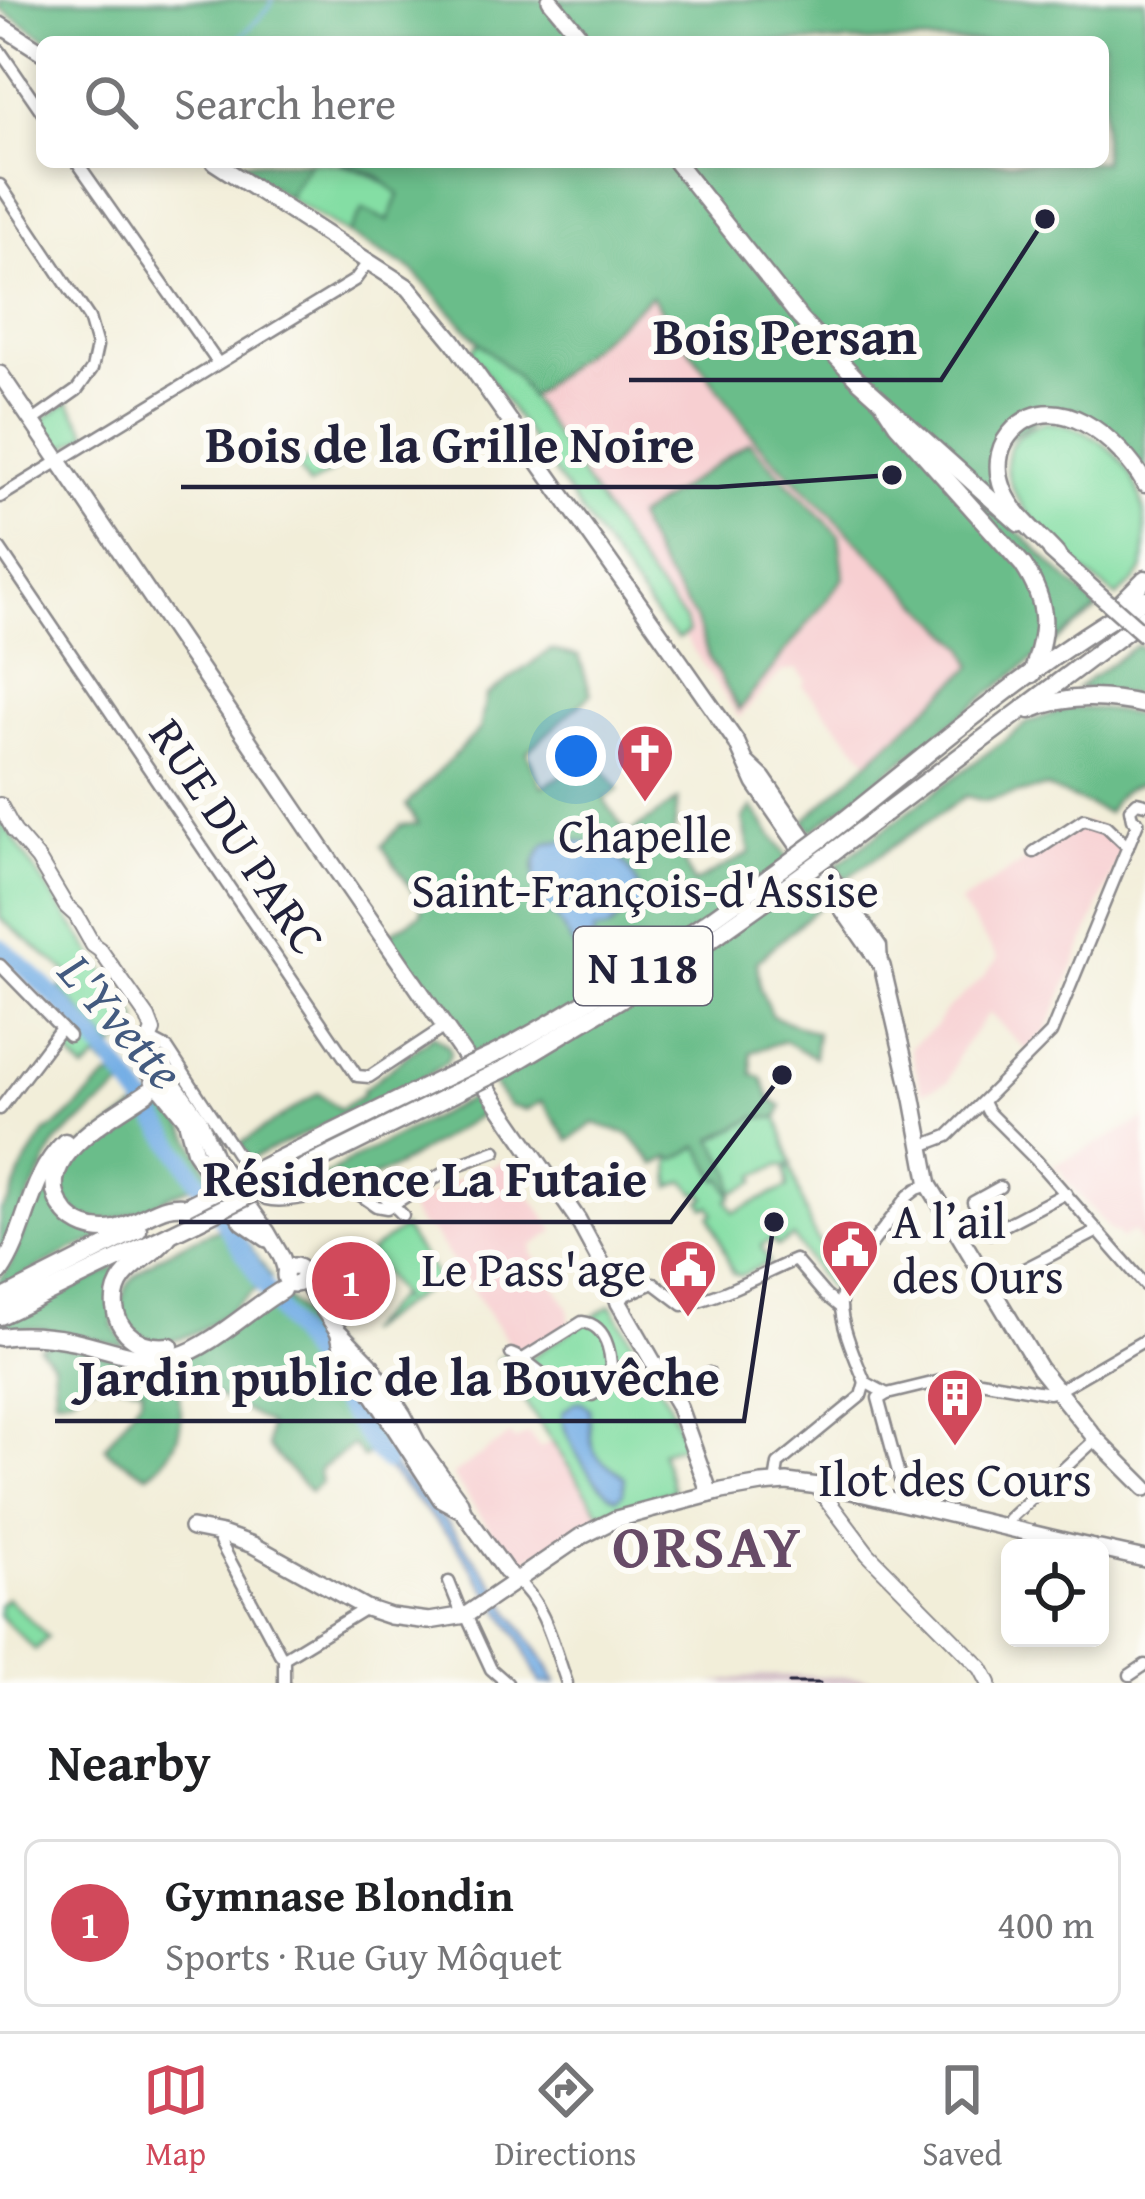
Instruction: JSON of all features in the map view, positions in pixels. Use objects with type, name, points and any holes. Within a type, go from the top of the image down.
[{"type":"highway","points":[[884,404],[1036,585],[1045,629],[1032,674]]},
{"type":"highway","points":[[1057,555],[1001,486],[1002,446],[1017,426],[1048,414],[1093,427],[1121,448],[1145,484]]},
{"type":"highway","points":[[1110,619],[1145,579]]},
{"type":"highway","name":"N 118","points":[[0,1300],[192,1213],[282,1179],[500,1061],[789,874],[1032,674],[1145,598]]},
{"type":"highway","name":"N 118","points":[[827,845],[1013,717],[1145,617]]},
{"type":"highway","points":[[1120,637],[1145,631]]},
{"type":"highway","points":[[1013,717],[1042,705],[1084,697],[1145,705]]},
{"type":"highway","name":"N 118","points":[[0,1316],[170,1234],[192,1213],[271,1163],[456,1083]]},
{"type":"highway","points":[[150,1087],[65,1154],[55,1177],[57,1197],[74,1221],[105,1230],[168,1207],[192,1213]]},
{"type":"highway","points":[[0,1272],[52,1154],[73,1135],[150,1087]]},
{"type":"highway","points":[[170,1234],[164,1244],[127,1271],[116,1294],[122,1327],[138,1342],[157,1347],[178,1344],[282,1281]]},
{"type":"highway","points":[[0,1336],[73,1340],[148,1358],[174,1357],[201,1345],[282,1281]]},
{"type":"main road","points":[[550,0],[580,36]]},
{"type":"main road","points":[[1,29],[36,49]]},
{"type":"main road","points":[[223,168],[409,288],[439,322],[680,660],[746,758],[755,783],[882,966],[929,1185],[1039,1368],[1096,1439],[1145,1488]]},
{"type":"main road","points":[[681,168],[800,318],[884,404],[1145,631]]},
{"type":"main road","points":[[0,374],[583,1228],[675,1399],[710,1494]]},
{"type":"main road","points":[[150,1087],[205,1129],[214,1159],[267,1232],[282,1281],[313,1294],[394,1424],[407,1437],[441,1499],[463,1511],[516,1580]]},
{"type":"main road","points":[[192,1528],[253,1545],[366,1608],[429,1621],[465,1616],[580,1537],[616,1519],[710,1494],[776,1483],[816,1485],[1055,1539]]},
{"type":"main road","points":[[1109,1552],[1145,1559]]},
{"type":"street","points":[[0,51],[36,103]]},
{"type":"street","points":[[81,168],[218,363]]},
{"type":"street","points":[[0,185],[89,317],[97,346],[92,369],[77,390],[33,421]]},
{"type":"street","points":[[0,497],[355,280],[369,261]]},
{"type":"street","name":"RUE DU PARC","points":[[0,549],[357,1076],[369,1077],[446,1026]]},
{"type":"street","points":[[927,1144],[948,1136],[1051,1034],[1142,821],[1132,819],[1130,809],[1137,802],[1145,804]]},
{"type":"street","points":[[0,805],[148,1018],[153,1031],[141,1058],[150,1087]]},
{"type":"street","points":[[1034,852],[1084,819],[1106,826],[1128,847]]},
{"type":"street","points":[[0,965],[65,1032],[0,1109]]},
{"type":"street","points":[[0,987],[12,975]]},
{"type":"street","points":[[151,1040],[169,1049],[266,1198],[280,1201],[363,1182],[404,1215]]},
{"type":"street","points":[[983,1102],[1145,1285]]},
{"type":"street","points":[[394,1204],[455,1166],[496,1150]]},
{"type":"street","points":[[876,1391],[855,1358],[841,1307],[845,1285],[908,1196],[929,1185]]},
{"type":"street","points":[[1000,1187],[973,1202],[990,1233],[1066,1193]]},
{"type":"street","points":[[991,1286],[1098,1231]]},
{"type":"street","points":[[620,1304],[625,1295],[654,1282],[678,1302],[696,1302],[796,1260],[841,1307]]},
{"type":"street","points":[[582,1322],[593,1323],[611,1355],[610,1384],[592,1395],[562,1389],[517,1357],[582,1322]]},
{"type":"street","points":[[776,1483],[778,1464],[861,1396],[957,1377],[1049,1393],[1145,1340]]},
{"type":"street","points":[[859,1356],[876,1391],[907,1504]]},
{"type":"street","points":[[1031,1388],[1039,1368]]},
{"type":"street","points":[[675,1399],[710,1373]]},
{"type":"street","points":[[1005,1527],[1096,1439]]},
{"type":"street","points":[[816,1485],[868,1554],[981,1668],[989,1683]]},
{"type":"street","points":[[221,1534],[220,1543],[284,1658],[284,1683]]},
{"type":"street","points":[[516,1580],[539,1613],[564,1677]]},
{"type":"street","points":[[449,1582],[484,1655],[502,1680]]},
{"type":"street","points":[[284,1658],[366,1608]]},
{"type":"street","points":[[1130,1676],[1145,1665]]},
{"type":"shaded area","points":[[651,296],[757,442],[965,647],[973,665],[869,761],[802,685],[806,681],[796,669],[781,672],[739,718],[684,636],[685,621],[644,570],[530,397]]},
{"type":"shaded area","points":[[1086,823],[1107,831],[1123,848],[1047,1030],[1027,1051],[989,1013],[960,1051],[948,1082],[922,1092],[910,1047],[936,1026],[998,958],[959,903]]},
{"type":"shaded area","points":[[1145,1119],[1145,1262],[1143,1246],[1133,1231],[1121,1239],[1113,1233],[1060,1168],[1053,1166]]},
{"type":"shaded area","points":[[505,1161],[555,1231],[532,1246],[532,1253],[569,1308],[569,1327],[522,1355],[514,1351],[432,1231],[421,1227],[410,1210],[449,1183]]},
{"type":"shaded area","points":[[528,1433],[540,1449],[551,1441],[601,1515],[521,1564],[512,1561],[452,1475],[510,1435],[515,1441]]},
{"type":"shaded area","points":[[761,1675],[859,1677],[892,1683],[710,1683]]},
{"type":"green space","points":[[0,0],[1145,0],[1145,473],[1106,429],[1083,416],[1053,408],[997,446],[990,504],[1098,609],[812,831],[804,821],[973,666],[965,647],[757,442],[651,296],[530,397],[515,375],[412,270],[348,234],[363,209],[388,221],[399,195],[378,176],[356,168],[1109,168],[1109,36],[42,36],[0,9]]},
{"type":"green space","points":[[244,168],[306,168],[287,197]]},
{"type":"green space","points":[[306,168],[358,170],[400,194],[388,221],[363,209],[348,234],[287,197]]},
{"type":"green space","points":[[479,342],[515,375],[644,570],[685,621],[688,633],[678,639],[663,626],[602,542],[471,351]]},
{"type":"green space","points":[[68,402],[89,434],[58,451],[40,421]]},
{"type":"green space","points":[[1045,422],[1086,433],[1103,443],[1138,490],[1145,531],[1143,569],[1117,597],[1048,538],[1011,485],[1006,460],[1017,438]]},
{"type":"green space","points":[[335,442],[347,462],[309,486],[297,467]]},
{"type":"green space","points":[[749,442],[839,535],[844,578],[739,710],[709,658],[695,618],[657,562],[636,518]]},
{"type":"green space","points":[[1137,645],[1145,652],[1145,697],[1077,688]]},
{"type":"green space","points":[[550,650],[579,656],[591,694],[527,752],[542,787],[593,757],[619,789],[604,800],[628,834],[678,800],[673,841],[694,883],[750,853],[743,819],[752,807],[821,905],[757,961],[760,989],[772,1016],[817,1033],[814,1057],[784,1041],[751,1052],[752,1074],[762,1078],[771,1100],[782,1106],[778,1118],[757,1117],[713,1139],[732,1173],[731,1195],[699,1146],[655,1165],[630,1135],[594,1123],[569,1141],[542,1101],[526,1110],[509,1106],[387,935],[421,914],[422,905],[382,846],[401,825],[418,824],[406,805],[480,729],[486,696]],"holes":[[[582,841],[629,870],[641,896],[612,927],[594,931],[576,949],[540,886],[534,866],[547,843]]]},
{"type":"green space","points":[[1069,708],[1145,716],[1145,784],[1122,793],[1107,813],[1046,787],[985,801],[966,796],[845,879],[836,865],[1029,722]]},
{"type":"green space","points":[[0,819],[139,1021],[114,1048],[60,988],[75,979],[0,918]]},
{"type":"green space","points":[[76,1030],[109,1065],[97,1059],[84,1071],[61,1045]]},
{"type":"green space","points":[[433,1035],[449,1047],[450,1055],[446,1063],[416,1083],[250,1159],[240,1144],[318,1093],[340,1109]]},
{"type":"green space","points":[[108,1077],[118,1078],[123,1087],[56,1142],[0,1258],[0,1211],[10,1200],[24,1165],[45,1133]]},
{"type":"green space","points":[[477,1095],[488,1110],[396,1167],[349,1188],[294,1195],[349,1161]]},
{"type":"green space","points":[[152,1098],[180,1121],[212,1178],[112,1220],[78,1215],[65,1199],[61,1174],[75,1152]]},
{"type":"green space","points":[[758,1117],[778,1118],[792,1165],[755,1176],[756,1182],[733,1193],[732,1173],[713,1140]]},
{"type":"green space","points":[[699,1145],[732,1197],[727,1200],[734,1212],[788,1187],[785,1168],[791,1168],[811,1228],[837,1277],[833,1286],[828,1288],[793,1237],[777,1246],[772,1239],[761,1246],[769,1262],[740,1276],[733,1273],[710,1216],[714,1213],[701,1202],[706,1198],[702,1192],[697,1194],[685,1181],[671,1187],[670,1157],[676,1159]]},
{"type":"green space","points":[[47,1171],[51,1197],[101,1239],[0,1288],[0,1280]]},
{"type":"green space","points":[[233,1223],[271,1277],[197,1332],[158,1341],[134,1329],[122,1307],[125,1289],[137,1274],[176,1248]]},
{"type":"green space","points":[[403,1228],[439,1280],[362,1333],[396,1298],[401,1299],[369,1252]]},
{"type":"green space","points":[[119,1266],[113,1325],[123,1346],[42,1329],[0,1327],[0,1323]]},
{"type":"green space","points":[[282,1295],[325,1342],[385,1440],[363,1458],[353,1445],[319,1470],[321,1483],[310,1492],[268,1447],[269,1424],[189,1380],[180,1388],[176,1441],[147,1475],[105,1447],[141,1398],[143,1388],[97,1382],[55,1398],[53,1363],[39,1347],[49,1343],[153,1366]]},
{"type":"green space","points":[[611,1305],[668,1401],[685,1445],[661,1452],[674,1491],[600,1513],[497,1360],[512,1349],[522,1363]]},
{"type":"green space","points":[[7,1598],[48,1637],[35,1650],[0,1616],[0,1605]]},
{"type":"water","points":[[564,841],[594,844],[617,856],[633,877],[643,906],[608,929],[594,931],[593,939],[575,949],[558,920],[538,903],[534,882],[542,848]]},
{"type":"water","points":[[575,1402],[589,1408],[596,1454],[625,1478],[623,1493],[617,1498],[590,1474],[568,1435],[562,1413]]},
{"type":"water","points":[[378,1441],[392,1466],[448,1524],[499,1590],[556,1683],[540,1683],[519,1638],[455,1543],[370,1450]]},
{"type":"waterway","points":[[242,36],[272,0]]},
{"type":"waterway","name":"L'Yvette","points":[[0,947],[81,1024],[151,1112],[298,1338],[387,1462]]},
{"type":"railway","points":[[789,1683],[820,1683]]},
{"type":"place","name":"Bois Persan","points":[[1045,219]]},
{"type":"place","name":"Bois de la Grille Noire","points":[[892,475]]},
{"type":"place","name":"Chapelle Saint-François-d'Assise","points":[[645,804]]},
{"type":"place","name":"Résidence La Futaie","points":[[782,1075]]},
{"type":"place","name":"Jardin public de la Bouvêche","points":[[774,1222]]},
{"type":"place","name":"Gymnase Blondin","points":[[351,1281]]},
{"type":"place","name":"A l’ail des Ours","points":[[850,1299]]},
{"type":"place","name":"Le Pass'age","points":[[688,1319]]},
{"type":"place","name":"Ilot des Cours","points":[[955,1448]]},
{"type":"district","name":"ORSAY","points":[[708,1545]]}]
